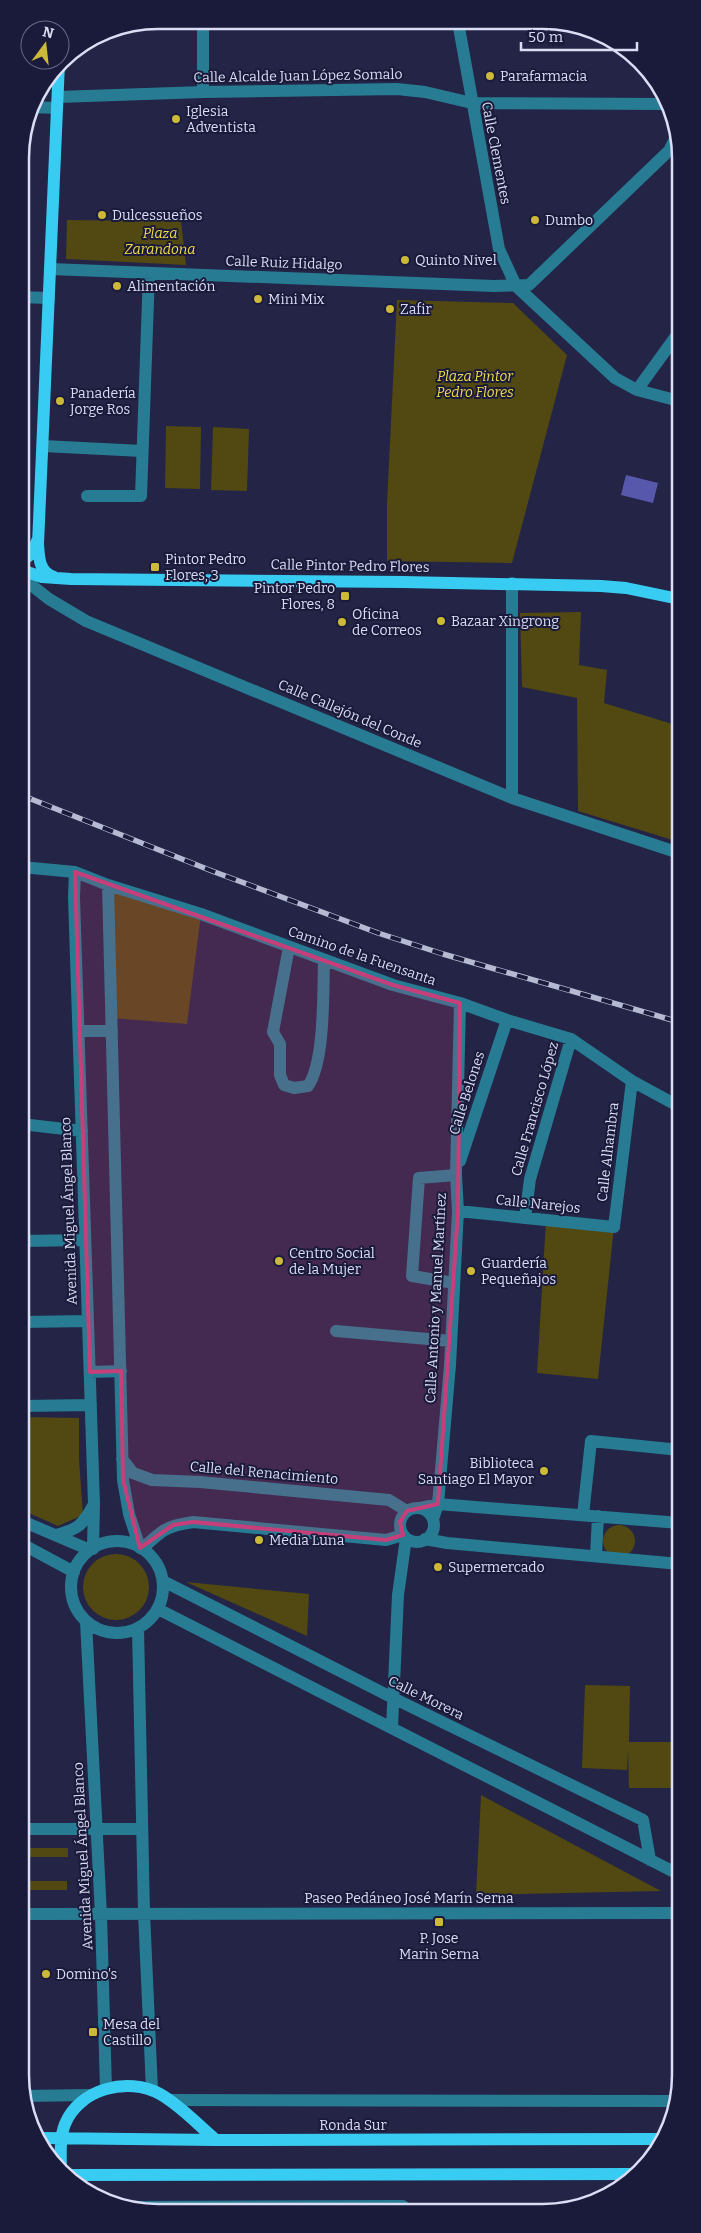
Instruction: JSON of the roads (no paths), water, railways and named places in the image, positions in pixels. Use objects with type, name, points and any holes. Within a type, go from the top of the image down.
[{"type":"main road","points":[[58,76],[38,555],[42,567],[49,575],[59,578]]},
{"type":"main road","points":[[29,555],[34,550],[39,531]]},
{"type":"main road","name":"Calle Pintor Pedro Flores","points":[[29,573],[42,577],[59,578],[614,586],[672,598]]},
{"type":"main road","points":[[62,2162],[62,2138],[70,2114],[78,2105],[106,2089],[130,2086],[152,2090],[169,2100],[216,2140]]},
{"type":"main road","name":"Ronda Sur","points":[[45,2138],[216,2140],[655,2139]]},
{"type":"main road","points":[[74,2174],[627,2174]]},
{"type":"street","points":[[202,92],[203,29]]},
{"type":"street","name":"Calle Clementes","points":[[459,29],[499,249],[516,286]]},
{"type":"street","name":"Calle Alcalde Juan López Somalo","points":[[40,105],[202,92],[397,88],[472,103],[660,104]]},
{"type":"street","points":[[669,151],[672,146]]},
{"type":"street","points":[[516,286],[529,285],[537,279],[672,148]]},
{"type":"street","name":"Calle Ruiz Hidalgo","points":[[50,269],[516,286]]},
{"type":"street","points":[[87,496],[141,496],[149,272]]},
{"type":"street","points":[[516,286],[615,378],[637,390],[672,398]]},
{"type":"street","points":[[29,297],[49,298]]},
{"type":"street","points":[[637,390],[672,342]]},
{"type":"street","points":[[43,446],[142,451]]},
{"type":"street","points":[[38,592],[59,578]]},
{"type":"street","points":[[512,584],[512,798]]},
{"type":"street","name":"Calle Callejón del Conde","points":[[29,585],[86,621],[512,798],[672,852]]},
{"type":"street","name":"Camino de la Fuensanta","points":[[29,868],[75,872],[108,886],[201,914],[393,985],[460,1003],[507,1020],[571,1039],[632,1081],[672,1103]]},
{"type":"street","name":"Avenida Miguel Ángel Blanco","points":[[75,872],[94,1504],[91,1550]]},
{"type":"street","points":[[108,886],[123,1480],[129,1514],[141,1548]]},
{"type":"street","points":[[289,947],[273,1032],[280,1044],[280,1075],[284,1085],[294,1088],[308,1086],[317,1070],[322,1032],[324,961]]},
{"type":"street","name":"Calle Antonio y Manuel Martínez","points":[[433,1519],[438,1504],[451,1341],[458,1211],[456,1175],[460,1003]]},
{"type":"street","name":"Calle Belones","points":[[456,1175],[507,1020]]},
{"type":"street","points":[[79,1031],[112,1031]]},
{"type":"street","name":"Calle Francisco López","points":[[525,1218],[530,1179],[571,1039]]},
{"type":"street","name":"Calle Alhambra","points":[[614,1227],[632,1081]]},
{"type":"street","points":[[29,1125],[82,1130]]},
{"type":"street","points":[[454,1283],[412,1276],[419,1178],[456,1175]]},
{"type":"street","name":"Calle Narejos","points":[[458,1211],[614,1227]]},
{"type":"street","points":[[29,1241],[86,1240]]},
{"type":"street","points":[[29,1322],[88,1321]]},
{"type":"street","points":[[336,1331],[451,1341]]},
{"type":"street","points":[[90,1372],[121,1371]]},
{"type":"street","points":[[29,1406],[91,1405]]},
{"type":"street","points":[[583,1515],[591,1441],[672,1449]]},
{"type":"street","name":"Calle del Renacimiento","points":[[122,1459],[133,1473],[152,1480],[209,1483],[390,1500],[413,1509]]},
{"type":"street","points":[[56,1535],[79,1528],[84,1523],[94,1504]]},
{"type":"street","points":[[392,1728],[398,1595],[404,1536],[400,1522],[413,1509],[438,1504],[672,1522]]},
{"type":"street","points":[[413,1509],[425,1510],[433,1519],[432,1531],[425,1539]]},
{"type":"street","points":[[596,1556],[598,1516]]},
{"type":"street","points":[[141,1548],[159,1533],[173,1525],[193,1522],[386,1540],[404,1536],[412,1541],[425,1539],[447,1543],[672,1563]]},
{"type":"street","points":[[29,1524],[91,1550]]},
{"type":"street","points":[[121,1542],[141,1548],[159,1568],[163,1581],[162,1595],[158,1608],[150,1620],[138,1628],[125,1633],[111,1633],[98,1629],[86,1621],[76,1607],[71,1590],[74,1572],[80,1560],[101,1544],[121,1542]]},
{"type":"street","points":[[29,1548],[74,1572]]},
{"type":"street","name":"Calle Morera","points":[[163,1581],[393,1698],[643,1820],[650,1860]]},
{"type":"street","points":[[158,1608],[672,1871]]},
{"type":"street","name":"Avenida Miguel Ángel Blanco","points":[[86,1621],[101,1915],[106,2089]]},
{"type":"street","points":[[138,1628],[144,1914],[152,2090]]},
{"type":"street","points":[[29,1828],[142,1829]]},
{"type":"street","name":"Paseo Pedáneo José Marín Serna","points":[[29,1914],[672,1911]]},
{"type":"street","points":[[30,2096],[91,2096]]},
{"type":"street","points":[[169,2100],[670,2101]]},
{"type":"railway","points":[[29,798],[212,871],[378,933],[443,954],[672,1020]]},
{"type":"place","name":"Parafarmacia","points":[[490,76]]},
{"type":"place","name":"Iglesia Adventista","points":[[176,119]]},
{"type":"place","name":"Dulcessueños","points":[[102,215]]},
{"type":"place","name":"Dumbo","points":[[535,220]]},
{"type":"place","name":"Quinto Nivel","points":[[405,260]]},
{"type":"place","name":"Alimentación","points":[[117,286]]},
{"type":"place","name":"Mini Mix","points":[[258,299]]},
{"type":"place","name":"Zafir","points":[[390,309]]},
{"type":"place","name":"Panadería Jorge Ros","points":[[60,401]]},
{"type":"place","name":"Pintor Pedro Flores, 3","points":[[155,567]]},
{"type":"place","name":"Pintor Pedro Flores, 8","points":[[345,596]]},
{"type":"place","name":"Bazaar Xingrong","points":[[441,621]]},
{"type":"place","name":"Oficina de Correos","points":[[342,622]]},
{"type":"place","name":"Centro Social de la Mujer","points":[[279,1261]]},
{"type":"place","name":"Guardería Pequeñajos","points":[[471,1271]]},
{"type":"place","name":"Biblioteca Santiago El Mayor","points":[[544,1471]]},
{"type":"place","name":"Media Luna","points":[[259,1540]]},
{"type":"place","name":"Supermercado","points":[[438,1567]]},
{"type":"place","name":"P. Jose Marin Serna","points":[[439,1922]]},
{"type":"place","name":"Domino's","points":[[46,1974]]},
{"type":"place","name":"Mesa del Castillo","points":[[93,2032]]},
{"type":"park label","name":"Plaza Zarandona","points":[[160,242]]},
{"type":"park label","name":"Plaza Pintor Pedro Flores","points":[[475,384]]}]
